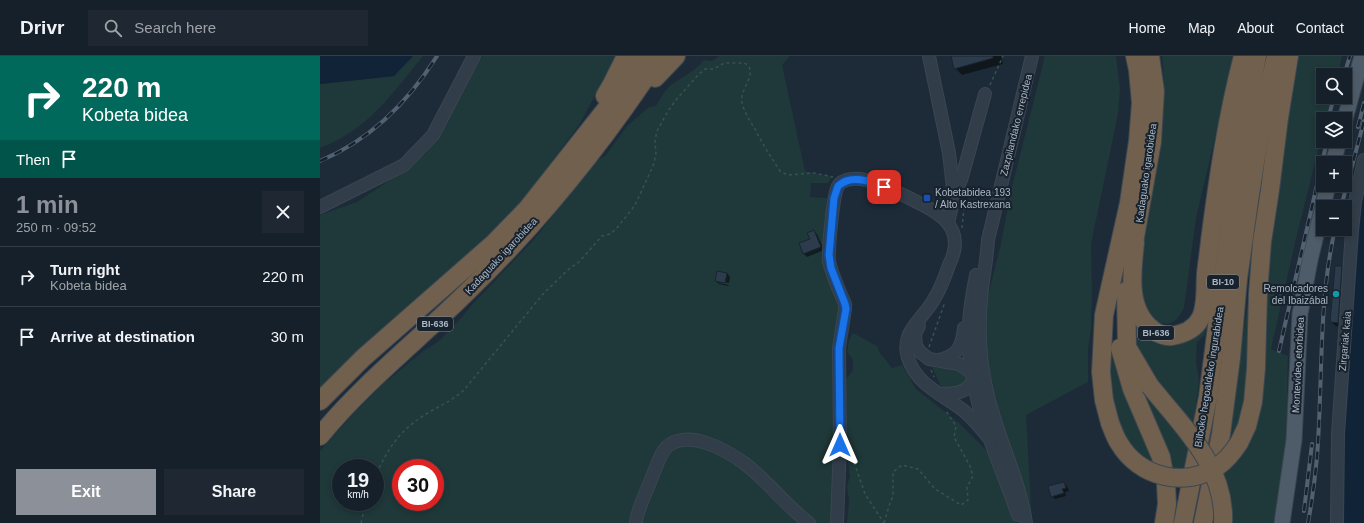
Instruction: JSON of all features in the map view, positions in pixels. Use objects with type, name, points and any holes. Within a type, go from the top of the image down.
[{"type":"highway","points":[[569,157],[612,84],[626,56]]},
{"type":"highway","name":"Kadaguako igarobidea","points":[[320,400],[363,358],[494,243],[527,209],[625,85],[644,56]]},
{"type":"highway","name":"Kadaguako igarobidea","points":[[320,436],[346,406],[470,290],[506,253],[569,180],[628,105],[660,56]]},
{"type":"highway","points":[[628,105],[676,56]]},
{"type":"highway","name":"Kadaguako igarobidea","points":[[1128,208],[1141,103],[1138,70],[1135,56]]},
{"type":"highway","name":"Kadaguako igarobidea","points":[[1135,242],[1150,157],[1154,122],[1155,91],[1150,56]]},
{"type":"highway","name":"BI-636","points":[[1135,242],[1132,273],[1133,293],[1138,313],[1149,327],[1157,334],[1169,337],[1180,335],[1194,327],[1200,319],[1204,304],[1206,273],[1220,168],[1243,56]]},
{"type":"highway","name":"Bilboko hegoaldeko ingurabidea","points":[[1185,515],[1208,397],[1238,161],[1258,56]]},
{"type":"highway","name":"Bilboko hegoaldeko ingurabidea","points":[[1203,523],[1220,434],[1231,358],[1238,279],[1262,118],[1276,56]]},
{"type":"highway","points":[[1128,208],[1104,315],[1101,372],[1104,400],[1110,423],[1119,443],[1132,459],[1155,474],[1181,478],[1197,476],[1217,467],[1224,462],[1239,443],[1250,418],[1256,368],[1258,294],[1262,242],[1289,56]]},
{"type":"highway","points":[[1128,208],[1116,310],[1120,351],[1132,389],[1161,457],[1166,484],[1167,504],[1164,523]]},
{"type":"highway","points":[[1135,242],[1127,278],[1127,347],[1150,386],[1195,442],[1211,466],[1219,486],[1224,510],[1223,523]]},
{"type":"main road","points":[[1347,112],[1362,56]]},
{"type":"main road","name":"Montevideo etorbidea","points":[[1282,523],[1294,440],[1300,314],[1310,260],[1326,192]]},
{"type":"street","points":[[320,206],[404,165],[433,134],[474,56]]},
{"type":"street","points":[[929,56],[949,153],[954,197]]},
{"type":"street","name":"Zazpilandako errepidea","points":[[988,240],[1032,56]]},
{"type":"street","points":[[948,223],[954,197],[962,177],[985,94]]},
{"type":"street","name":"Zirgariak kaia","points":[[1337,523],[1338,434],[1352,230],[1355,202],[1364,160]]},
{"type":"street","points":[[837,523],[840,445],[839,348],[846,309],[831,268],[829,255],[834,198],[838,186],[842,182],[859,179],[872,182],[930,208],[942,216],[948,223],[955,239],[954,251],[946,275],[934,300],[917,320],[909,333],[906,344],[908,358],[914,372],[923,383],[972,418],[997,442]]},
{"type":"street","points":[[934,362],[951,357],[958,349],[961,342],[980,258],[988,240]]},
{"type":"street","points":[[988,240],[987,261],[982,288],[980,324],[981,353],[997,442],[1020,523]]},
{"type":"street","points":[[972,295],[968,327],[973,376],[980,409],[1016,481],[1026,523]]},
{"type":"street","points":[[926,310],[915,334],[916,346],[920,352],[934,362],[959,364],[973,376]]},
{"type":"street","points":[[940,394],[959,393],[968,388],[976,367],[974,335],[980,324]]},
{"type":"street","points":[[636,523],[638,512],[661,454],[673,443],[693,439],[710,444],[744,463],[764,480],[787,506],[809,523]]},
{"type":"path","points":[[985,94],[1004,56]]},
{"type":"path","points":[[384,460],[390,447],[407,428],[432,411],[456,398],[464,390],[544,294],[570,268],[579,262],[602,236],[610,234],[626,217],[636,203],[653,166],[656,155],[655,140],[657,131],[676,100],[705,69],[714,69],[724,64],[744,63],[750,68],[751,73],[742,92],[741,102],[747,118],[780,171],[791,176],[814,173],[839,179],[842,182]]},
{"type":"path","points":[[934,362],[934,378]]},
{"type":"path","points":[[840,445],[855,465],[865,494],[884,523],[893,496],[893,472],[902,466],[918,469],[935,490],[961,505],[968,500],[968,487],[973,476],[970,466],[954,437],[956,426],[944,408]]},
{"type":"path","points":[[361,523],[364,511]]},
{"type":"green space","points":[[413,56],[423,56],[378,110],[352,131],[320,148],[320,84],[394,76]]},
{"type":"green space","points":[[482,56],[616,56],[581,122],[524,199],[466,261],[371,340],[320,388],[320,215],[357,202],[396,176],[425,154],[440,134]]},
{"type":"green space","points":[[719,56],[790,56],[782,65],[805,171],[832,177],[828,183],[811,183],[810,197],[827,198],[823,252],[841,310],[835,334],[833,353],[835,467],[832,523],[320,523],[320,451],[381,386],[423,351],[439,341],[461,318],[536,237],[597,160],[605,156],[627,126],[649,107],[656,106],[664,92],[671,85],[692,71],[704,60],[712,61]]},
{"type":"green space","points":[[1044,56],[1116,56],[1120,89],[1118,114],[1091,244],[1092,291],[1091,329],[1088,349],[1088,382],[1026,415],[1032,523],[1029,523],[989,388],[983,316],[1000,248],[1012,187]]},
{"type":"green space","points":[[1162,56],[1234,56],[1196,218],[1184,308],[1176,320],[1167,324],[1157,322],[1145,314],[1137,282],[1151,186],[1159,145],[1164,100]]},
{"type":"green space","points":[[1297,56],[1342,56],[1339,68],[1316,68],[1316,104],[1330,104],[1328,112],[1316,112],[1316,148],[1319,148],[1297,234],[1271,349],[1288,356],[1287,435],[1285,466],[1281,492],[1273,523],[1232,523],[1232,504],[1222,472],[1262,394],[1269,278],[1266,277],[1271,226]]},
{"type":"green space","points":[[1255,278],[1244,406],[1226,448],[1250,288]]},
{"type":"green space","points":[[1134,317],[1148,335],[1208,319],[1205,335],[1197,342],[1196,361],[1199,381],[1193,426],[1153,378],[1135,345]]},
{"type":"green space","points":[[1109,326],[1118,363],[1158,467],[1137,455],[1128,445],[1110,406]]},
{"type":"green space","points":[[853,333],[877,346],[880,353],[892,368],[902,365],[916,389],[959,423],[988,452],[997,467],[1017,523],[847,523],[849,501],[847,486],[850,476],[848,463],[849,453],[847,449],[849,443],[845,431],[846,379],[853,370],[853,360],[847,352],[849,340]]},
{"type":"green space","points":[[932,367],[957,369],[961,371],[968,379],[962,386],[945,389],[941,387]]},
{"type":"green space","points":[[1136,375],[1190,447],[1184,471],[1166,468]]},
{"type":"water","points":[[320,56],[413,56],[394,76],[320,84]]},
{"type":"water","points":[[1364,173],[1364,523],[1341,523],[1350,311]]},
{"type":"building","points":[[951,56],[993,56],[993,58],[954,69]]},
{"type":"building","points":[[814,230],[821,247],[803,254],[799,243],[810,239],[807,233]]},
{"type":"building","name":"Remolcadores del Ibaizábal","points":[[1335,266],[1342,266],[1338,323],[1330,322]]},
{"type":"building","points":[[717,271],[727,273],[725,283],[715,281]]},
{"type":"building","points":[[1064,482],[1066,488],[1062,489],[1064,493],[1051,497],[1048,486]]},
{"type":"railway","points":[[320,161],[355,142],[387,118],[414,88],[437,56]]},
{"type":"railway","points":[[1346,68],[1350,56]]},
{"type":"railway","points":[[1358,127],[1364,103]]},
{"type":"railway","points":[[1330,112],[1332,104]]},
{"type":"railway","points":[[1343,200],[1364,121]]},
{"type":"railway","points":[[1279,351],[1325,148]]},
{"type":"railway","points":[[1308,523],[1317,457],[1323,314],[1334,236]]},
{"type":"railway","points":[[1304,511],[1312,444]]},
{"type":"place","name":"Kobetabidea 193 / Alto Kastrexana","points":[[927,198]]},
{"type":"place","name":"Remolcadores del Ibaizábal","points":[[1336,294]]},
{"type":"route","points":[[840,445],[839,348],[846,309],[829,260],[834,198],[838,186],[847,180],[859,179],[884,187]]}]
